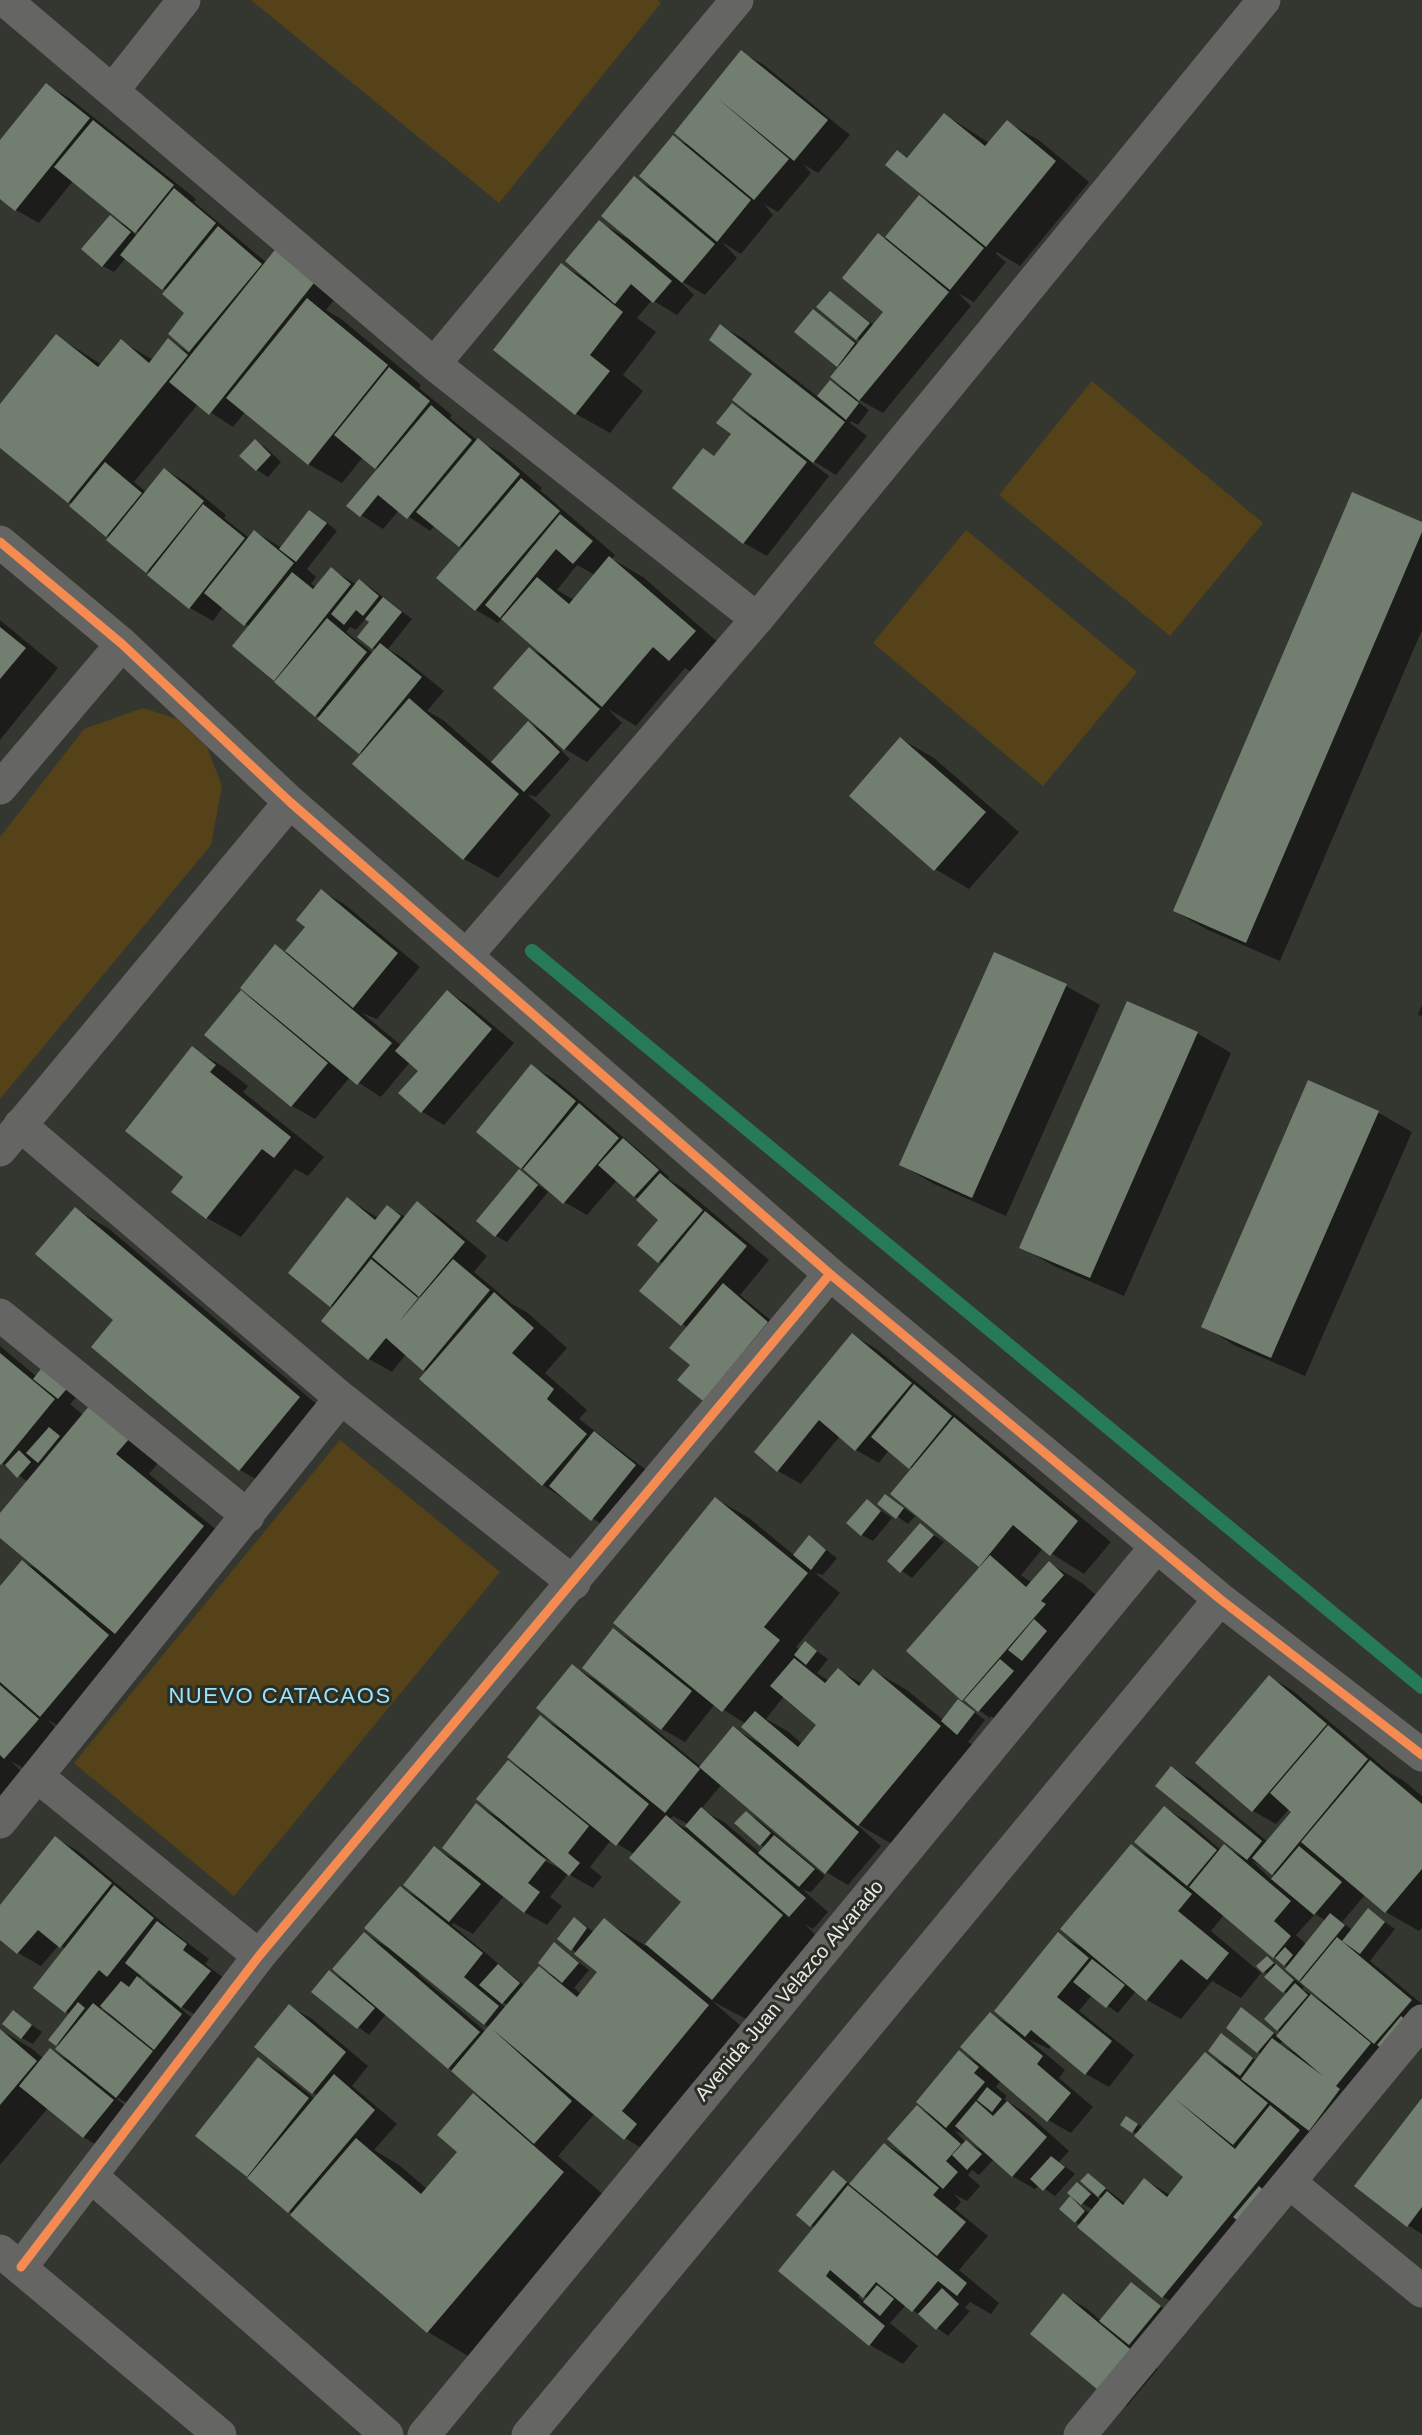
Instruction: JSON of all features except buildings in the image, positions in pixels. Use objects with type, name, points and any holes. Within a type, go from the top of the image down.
[{"type":"street","points":[[5,0],[434,364],[757,620]]},
{"type":"street","points":[[112,90],[184,0]]},
{"type":"street","points":[[434,364],[737,0]]},
{"type":"street","points":[[467,955],[757,620],[1264,0]]},
{"type":"street","points":[[0,542],[122,644],[290,802],[830,1274],[1220,1599],[1422,1755]]},
{"type":"street","points":[[0,788],[122,644]]},
{"type":"street","points":[[0,1150],[290,802]]},
{"type":"street","points":[[20,1125],[341,1398],[574,1582]]},
{"type":"street","points":[[220,2435],[10,2259],[91,2176],[259,1956],[830,1274]]},
{"type":"street","points":[[0,1315],[248,1516]]},
{"type":"street","points":[[0,1822],[341,1398]]},
{"type":"street","name":"Avenida Juan Velazco Alvarado","points":[[424,2435],[1156,1546]]},
{"type":"street","points":[[528,2435],[1220,1599]]},
{"type":"street","points":[[37,1776],[259,1956]]},
{"type":"street","points":[[1080,2435],[1422,2020]]},
{"type":"street","points":[[91,2176],[387,2435]]},
{"type":"street","points":[[1289,2182],[1422,2291]]},
{"type":"shaded area","points":[[251,0],[658,0],[661,3],[499,203]]},
{"type":"shaded area","points":[[1092,381],[1263,523],[1170,636],[999,495]]},
{"type":"shaded area","points":[[966,530],[1137,672],[1043,786],[873,643]]},
{"type":"shaded area","points":[[143,708],[177,719],[207,747],[222,786],[211,845],[0,1099],[0,837],[84,729]]},
{"type":"shaded area","points":[[340,1440],[500,1572],[234,1896],[74,1763]]},
{"type":"waterway","points":[[532,951],[1422,1687]]},
{"type":"cycle path","points":[[0,542],[122,644],[290,802],[830,1274],[1220,1599],[1422,1755]]},
{"type":"cycle path","points":[[21,2267],[259,1956],[830,1274]]},
{"type":"district","name":"NUEVO CATACAOS","points":[[280,1697]]}]
